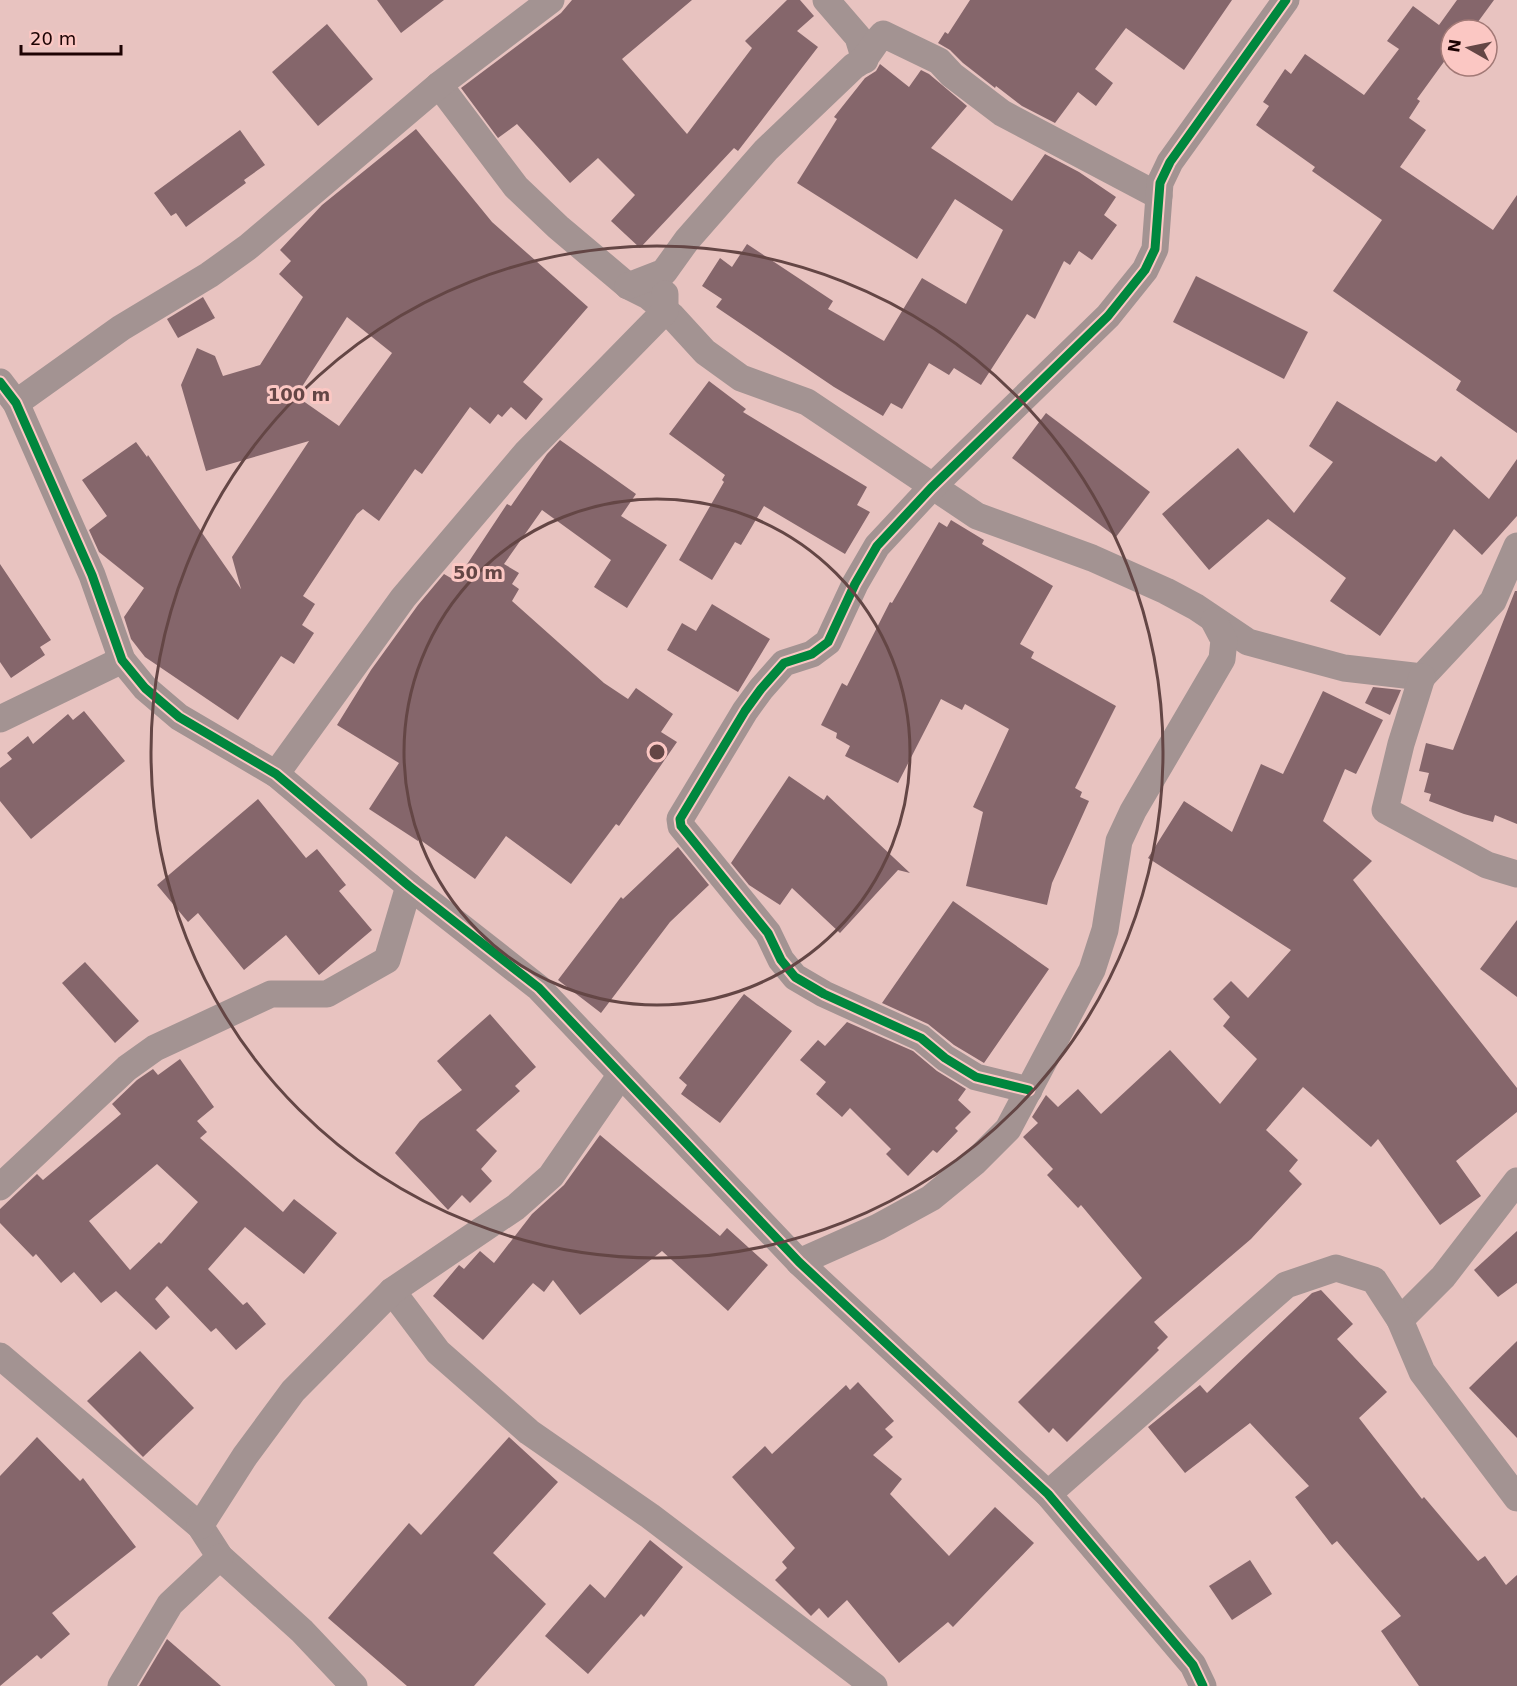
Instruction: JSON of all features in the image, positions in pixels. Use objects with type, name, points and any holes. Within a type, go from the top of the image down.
[{"type":"street","points":[[551,0],[439,85],[248,247],[209,275],[8,393],[92,575],[122,660],[145,688],[179,717],[276,774],[409,886],[539,988],[620,1076],[799,1262],[1048,1494],[1193,1665],[1203,1686]]},
{"type":"street","points":[[826,0],[858,37],[865,60]]},
{"type":"street","points":[[1029,1090],[976,1077],[945,1058],[921,1038],[824,994],[795,977],[781,960],[768,933],[681,826],[682,812],[756,697],[784,663],[812,654],[828,642],[855,584],[877,546],[931,488],[1108,316],[1145,270],[1155,249],[1160,183],[1170,162],[1286,0]]},
{"type":"street","points":[[628,286],[664,272],[687,240],[766,150],[854,66],[865,60],[871,45],[883,34],[939,61],[952,75],[1002,113],[1159,196]]},
{"type":"street","points":[[439,85],[516,187],[558,227],[628,286],[648,296],[705,352],[741,378],[807,402],[931,488],[977,516],[1092,558],[1166,591],[1196,607],[1248,642],[1344,668],[1422,677]]},
{"type":"street","points":[[276,774],[404,598],[526,453],[665,311],[664,272]]},
{"type":"street","points":[[1517,546],[1493,601],[1422,677],[1401,744],[1386,810],[1486,865],[1517,874]]},
{"type":"street","points":[[799,1262],[878,1227],[932,1198],[975,1162],[1008,1129],[1092,970],[1105,930],[1119,842],[1133,811],[1222,659],[1224,640],[1214,621]]},
{"type":"street","points":[[1222,659],[1248,642]]},
{"type":"street","points":[[0,719],[122,660]]},
{"type":"street","points":[[2,1178],[127,1068],[155,1048],[271,994],[327,994],[387,960],[409,886]]},
{"type":"street","points":[[200,1527],[245,1456],[293,1391],[392,1291],[516,1207],[551,1176],[620,1076]]},
{"type":"street","points":[[1400,1320],[1443,1277],[1517,1181]]},
{"type":"street","points":[[1048,1494],[1286,1285],[1336,1268],[1374,1280],[1400,1320],[1422,1372],[1517,1498]]},
{"type":"street","points":[[392,1291],[438,1352],[529,1432],[650,1516],[874,1686]]},
{"type":"street","points":[[0,1356],[200,1527],[220,1557],[302,1631],[354,1686]]},
{"type":"street","points":[[121,1686],[170,1604],[220,1557]]},
{"type":"building","points":[[377,0],[444,0],[401,33]]},
{"type":"building","points":[[572,0],[692,0],[622,59],[687,134],[752,48],[745,41],[787,0],[800,0],[814,16],[797,31],[818,47],[738,151],[734,148],[640,248],[611,221],[635,195],[598,158],[570,183],[517,124],[498,138],[461,88],[561,13]]},
{"type":"building","points":[[970,0],[1232,0],[1184,70],[1126,28],[1095,69],[1113,83],[1096,106],[1078,92],[1055,123],[1022,106],[996,86],[995,88],[950,50],[938,43],[945,32],[948,34]]},
{"type":"building","points":[[1457,0],[1494,0],[1481,18],[1444,18]]},
{"type":"building","points":[[1413,6],[1439,25],[1439,69],[1417,99],[1420,101],[1409,118],[1426,130],[1400,167],[1493,230],[1517,195],[1517,433],[1456,390],[1461,381],[1333,291],[1382,220],[1312,171],[1315,167],[1256,125],[1269,106],[1263,102],[1285,69],[1291,74],[1305,54],[1364,95],[1399,49],[1387,41]]},
{"type":"building","points":[[327,24],[373,79],[318,126],[272,72]]},
{"type":"building","points":[[880,64],[909,87],[921,70],[967,106],[931,148],[1012,201],[1045,154],[1079,172],[1116,197],[1104,215],[1117,225],[1092,260],[1079,251],[1070,265],[1064,261],[1035,319],[1027,314],[981,385],[954,368],[949,375],[929,363],[902,409],[891,403],[883,416],[834,387],[716,307],[722,299],[702,286],[720,258],[732,267],[747,244],[833,301],[828,309],[884,341],[922,278],[966,304],[1003,230],[955,199],[917,259],[797,183],[837,119],[834,117],[865,78],[876,71]]},
{"type":"building","points":[[416,129],[492,222],[588,307],[523,382],[543,399],[526,420],[511,407],[502,417],[498,414],[490,424],[470,407],[422,474],[415,469],[379,521],[363,509],[357,514],[303,596],[315,604],[302,625],[314,633],[294,664],[281,656],[238,720],[145,657],[131,639],[124,617],[144,588],[99,552],[89,530],[107,516],[82,480],[136,442],[147,457],[148,455],[241,589],[232,557],[309,441],[206,471],[181,385],[197,348],[215,356],[223,376],[260,365],[303,297],[279,274],[291,261],[280,250],[322,205]],"holes":[[[347,317],[392,353],[339,426],[296,396]]]},
{"type":"building","points":[[240,130],[265,165],[244,180],[246,183],[186,227],[176,213],[171,216],[154,193]]},
{"type":"building","points":[[1196,276],[1308,332],[1284,379],[1173,322]]},
{"type":"building","points":[[203,297],[215,318],[178,338],[167,319]]},
{"type":"building","points":[[709,381],[746,409],[743,412],[867,487],[857,505],[870,512],[845,554],[764,506],[741,545],[735,542],[712,580],[679,560],[724,482],[722,480],[725,475],[669,434]]},
{"type":"building","points":[[1337,401],[1436,462],[1441,456],[1489,499],[1517,459],[1517,516],[1482,555],[1454,529],[1380,636],[1330,601],[1346,578],[1268,519],[1209,570],[1162,514],[1238,448],[1294,513],[1333,462],[1309,446]]},
{"type":"building","points":[[1046,413],[1150,492],[1116,537],[1012,458]]},
{"type":"building","points":[[560,440],[636,494],[621,516],[667,545],[627,608],[594,587],[611,560],[542,510],[504,564],[519,573],[512,584],[519,589],[512,601],[604,683],[628,699],[636,688],[673,714],[661,732],[677,742],[619,826],[616,824],[571,884],[506,836],[475,879],[419,839],[418,841],[369,809],[399,763],[337,725],[371,670],[418,605],[444,574],[456,581],[507,504],[511,506],[547,454]]},
{"type":"building","points":[[951,520],[984,540],[982,544],[1053,586],[1020,644],[1034,652],[1031,658],[1116,706],[1075,788],[1082,792],[1080,797],[1089,801],[1052,883],[1047,905],[966,886],[983,812],[973,807],[1009,729],[965,704],[962,710],[941,699],[898,783],[845,756],[850,746],[836,738],[837,733],[821,725],[842,683],[847,686],[890,602],[892,603],[939,522],[947,527]]},
{"type":"building","points":[[0,564],[51,640],[40,647],[45,655],[11,678],[0,662]]},
{"type":"building","points":[[1515,591],[1517,591],[1517,824],[1495,815],[1493,822],[1429,801],[1431,794],[1424,792],[1429,773],[1419,771],[1426,743],[1453,750]]},
{"type":"building","points":[[712,604],[770,639],[738,692],[667,650],[682,623],[696,631]]},
{"type":"building","points":[[1373,687],[1401,690],[1390,715],[1365,703]]},
{"type":"building","points":[[1323,691],[1383,720],[1356,774],[1345,769],[1323,821],[1372,861],[1353,880],[1517,1088],[1517,1112],[1456,1161],[1481,1196],[1440,1225],[1378,1139],[1371,1147],[1303,1087],[1266,1130],[1298,1160],[1289,1171],[1302,1184],[1251,1239],[1154,1322],[1168,1337],[1157,1348],[1159,1350],[1067,1442],[1053,1428],[1049,1433],[1018,1402],[1142,1278],[1081,1205],[1078,1208],[1047,1175],[1053,1169],[1023,1137],[1038,1123],[1032,1117],[1046,1095],[1058,1107],[1078,1089],[1101,1114],[1170,1050],[1220,1104],[1257,1059],[1223,1026],[1230,1017],[1213,999],[1231,981],[1248,998],[1291,950],[1148,858],[1184,801],[1232,832],[1261,764],[1283,774]]},
{"type":"building","points":[[84,711],[125,761],[31,839],[0,801],[0,768],[12,759],[7,753],[28,736],[33,744],[68,714],[73,720]]},
{"type":"building","points":[[789,776],[824,800],[827,795],[910,873],[898,870],[840,933],[792,888],[780,905],[749,885],[731,863]]},
{"type":"building","points":[[258,799],[306,858],[317,849],[346,885],[339,891],[372,930],[319,975],[286,935],[244,970],[198,913],[188,922],[157,885]]},
{"type":"building","points":[[678,847],[709,885],[670,922],[601,1013],[558,980],[621,897],[623,899]]},
{"type":"building","points":[[953,901],[1049,969],[984,1063],[954,1045],[928,1024],[882,1003]]},
{"type":"building","points":[[1517,920],[1517,997],[1480,969]]},
{"type":"building","points":[[85,962],[139,1021],[115,1043],[62,983]]},
{"type":"building","points":[[744,994],[792,1031],[720,1123],[681,1094],[687,1085],[679,1078]]},
{"type":"building","points":[[490,1014],[536,1067],[515,1086],[520,1091],[476,1130],[497,1151],[481,1169],[492,1181],[470,1203],[462,1195],[448,1210],[395,1153],[420,1121],[462,1090],[437,1061]]},
{"type":"building","points":[[847,1022],[913,1051],[937,1071],[966,1089],[958,1100],[971,1112],[955,1128],[958,1131],[937,1153],[933,1150],[908,1176],[886,1154],[891,1149],[850,1108],[842,1117],[816,1094],[826,1082],[800,1060],[818,1040],[825,1046]]},
{"type":"building","points":[[180,1059],[214,1107],[197,1121],[207,1132],[200,1138],[283,1212],[294,1199],[337,1233],[304,1274],[245,1227],[208,1269],[243,1305],[247,1302],[266,1324],[236,1350],[216,1328],[211,1332],[167,1286],[155,1299],[170,1317],[156,1330],[116,1291],[101,1303],[74,1272],[61,1283],[36,1254],[33,1257],[0,1223],[0,1209],[37,1174],[43,1180],[121,1114],[112,1104],[137,1080],[153,1069],[158,1075]],"holes":[[[157,1164],[198,1202],[161,1244],[159,1242],[130,1270],[89,1221]]]},
{"type":"building","points":[[600,1135],[720,1236],[727,1228],[768,1265],[728,1311],[662,1251],[580,1315],[553,1280],[544,1292],[533,1283],[483,1340],[433,1296],[459,1265],[464,1269],[480,1251],[494,1263],[532,1214],[564,1185]]},
{"type":"building","points":[[1517,1231],[1517,1283],[1498,1297],[1474,1270]]},
{"type":"building","points":[[1321,1290],[1353,1324],[1337,1339],[1387,1392],[1359,1418],[1422,1499],[1424,1497],[1478,1561],[1485,1556],[1506,1585],[1517,1575],[1517,1686],[1419,1686],[1381,1631],[1401,1616],[1337,1541],[1332,1545],[1295,1497],[1309,1486],[1250,1423],[1185,1473],[1148,1427],[1200,1385],[1207,1393],[1312,1293]]},
{"type":"building","points":[[1517,1341],[1517,1438],[1469,1388]]},
{"type":"building","points":[[140,1351],[194,1408],[143,1457],[87,1401]]},
{"type":"building","points":[[858,1382],[894,1421],[885,1429],[893,1437],[873,1455],[902,1479],[890,1494],[949,1556],[995,1507],[1034,1543],[953,1627],[948,1622],[899,1663],[847,1600],[828,1618],[819,1608],[811,1616],[775,1580],[787,1568],[782,1562],[795,1548],[732,1477],[765,1446],[772,1454],[846,1385],[850,1390]]},
{"type":"building","points":[[37,1437],[80,1481],[83,1478],[136,1547],[52,1613],[70,1634],[41,1659],[37,1655],[0,1686],[0,1476]]},
{"type":"building","points":[[509,1437],[558,1482],[493,1553],[546,1604],[474,1686],[407,1686],[328,1618],[409,1523],[421,1535]]},
{"type":"building","points":[[650,1540],[683,1567],[644,1617],[641,1614],[588,1674],[545,1636],[590,1584],[605,1598]]},
{"type":"building","points":[[1250,1560],[1272,1594],[1232,1620],[1209,1586]]},
{"type":"building","points":[[167,1639],[221,1686],[139,1686]]},
{"type":"cycle path","points":[[1029,1090],[976,1077],[945,1058],[921,1038],[824,994],[795,977],[781,960],[768,933],[681,826],[680,819],[745,711],[761,689],[784,663],[812,654],[828,642],[855,584],[877,546],[931,488],[1108,316],[1145,270],[1155,249],[1160,183],[1170,162],[1286,0]]},
{"type":"cycle path","points":[[0,382],[16,403],[92,575],[122,660],[145,688],[179,717],[276,774],[409,886],[539,988],[799,1262],[1048,1494],[1193,1665],[1203,1686]]}]
